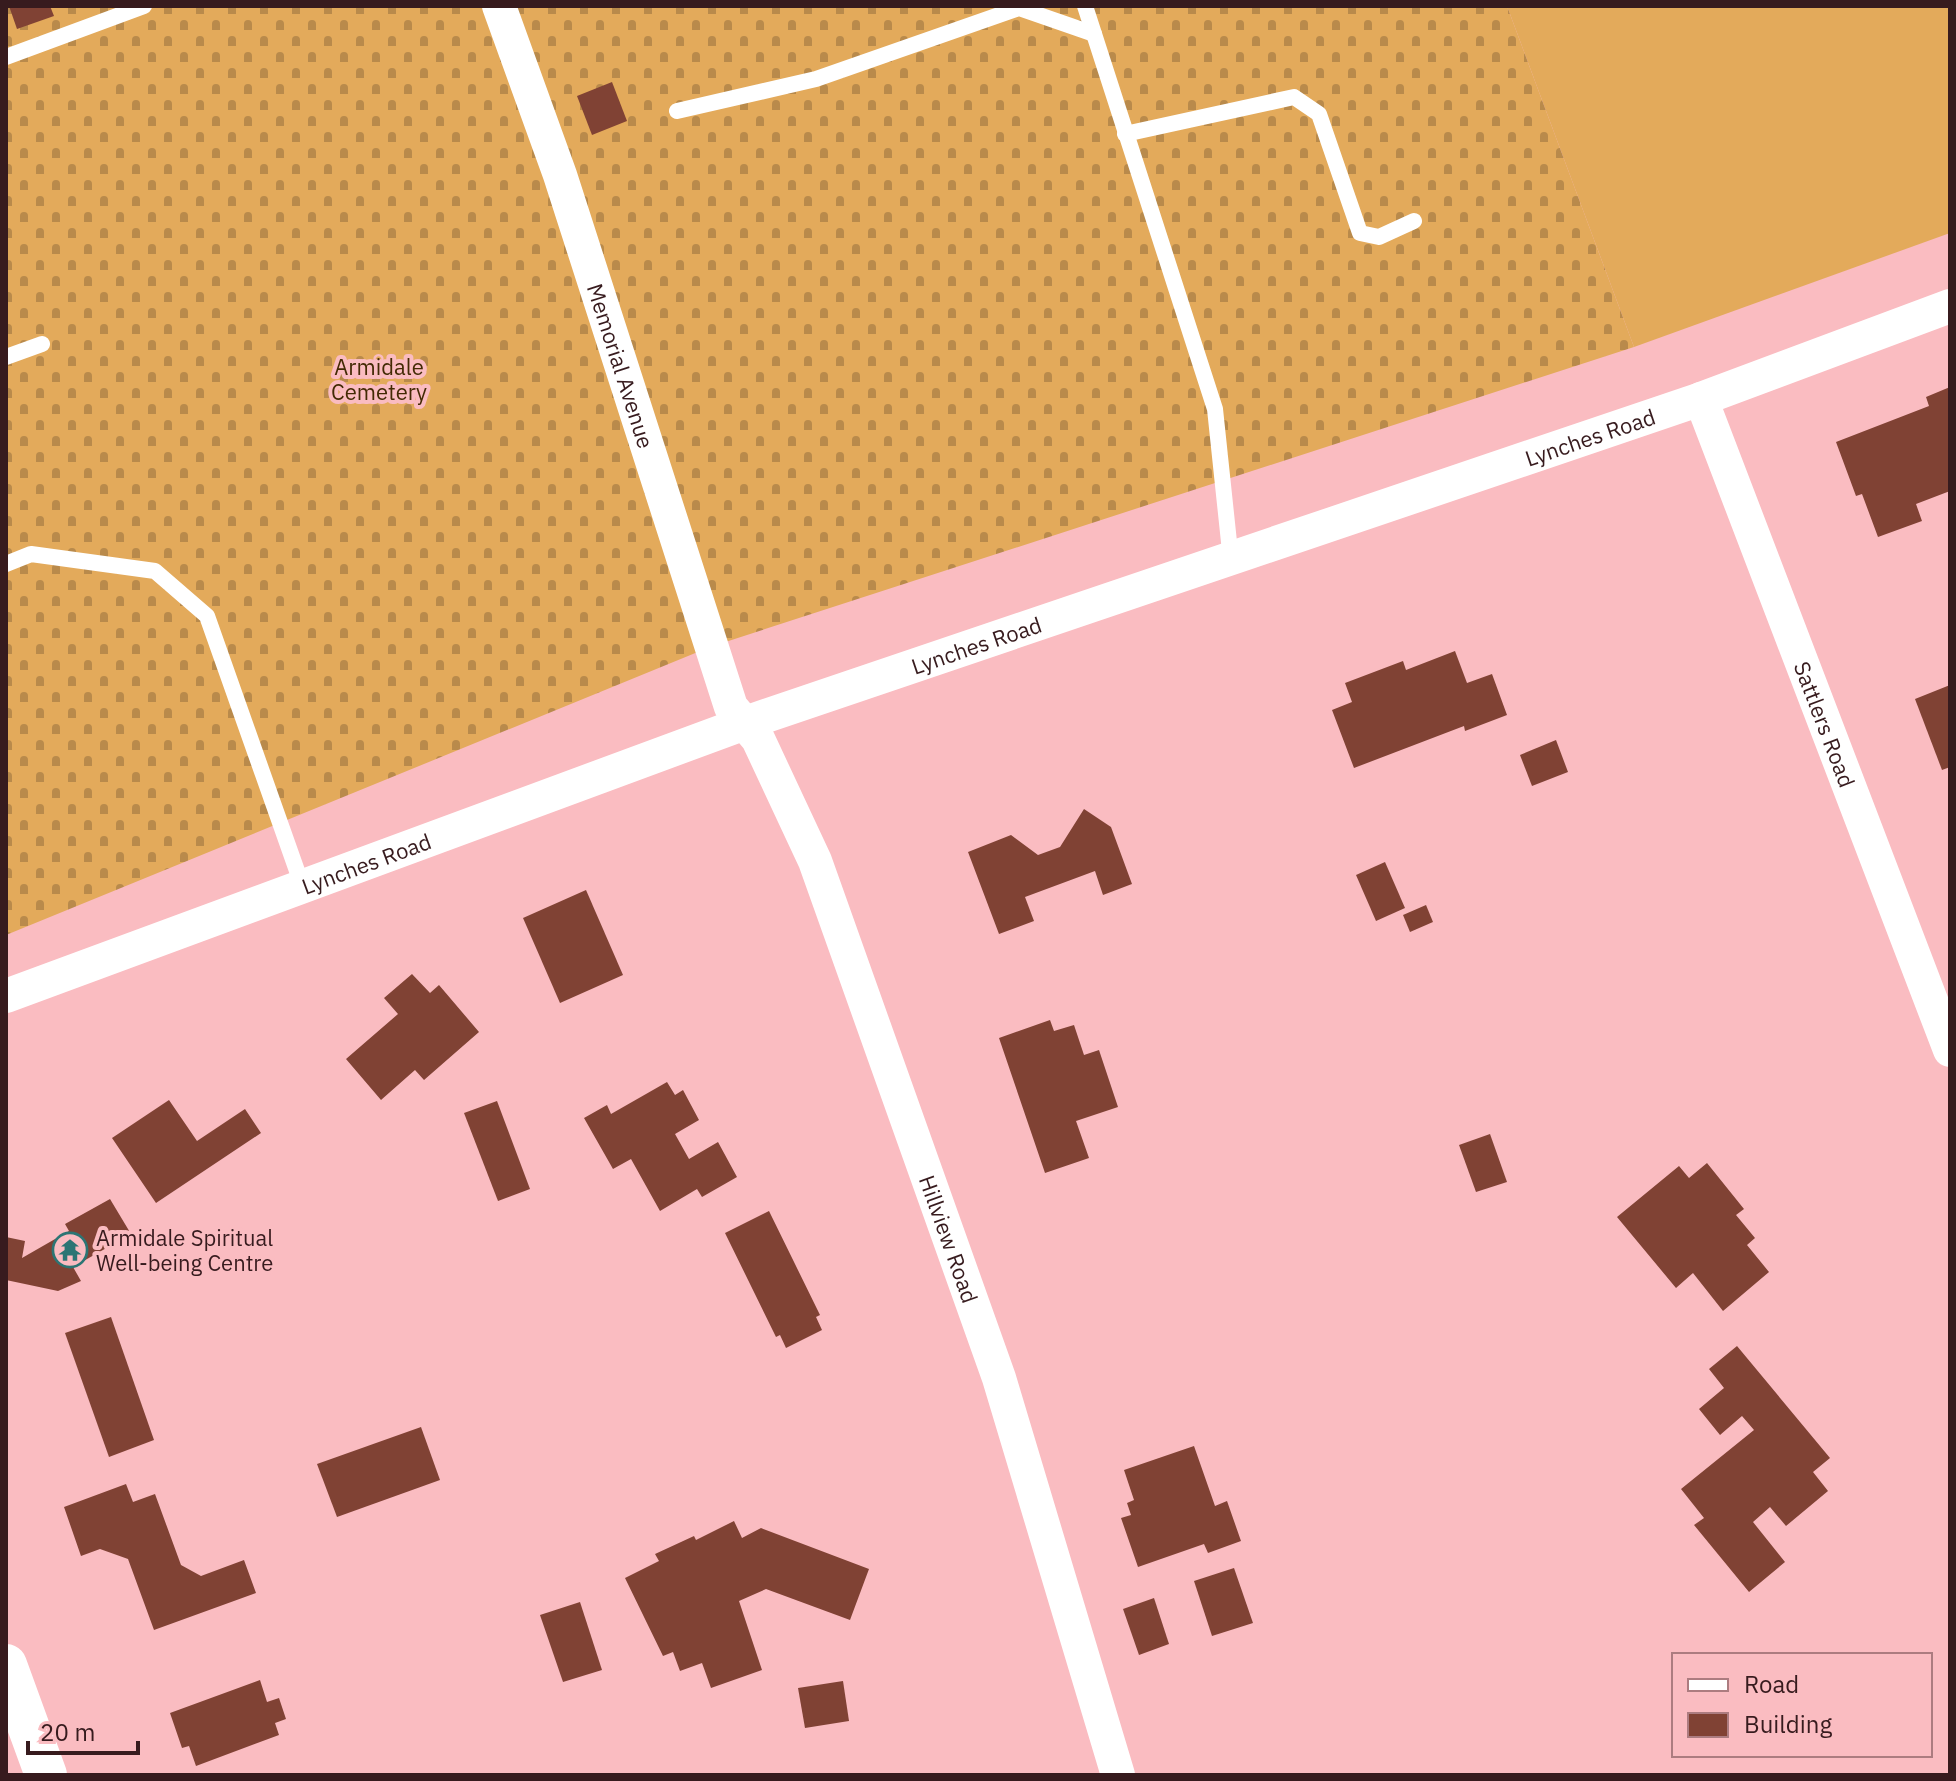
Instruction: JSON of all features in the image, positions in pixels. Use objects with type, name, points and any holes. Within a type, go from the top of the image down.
[{"type":"street","name":"Memorial Avenue","points":[[499,6],[560,175],[710,647],[731,707],[745,723]]},
{"type":"street","name":"Lynches Road","points":[[6,996],[745,723],[1231,561],[1701,399],[1950,306]]},
{"type":"street","name":"Sattlers Road","points":[[1701,399],[1950,1050]]},
{"type":"street","name":"Hillview Road","points":[[745,723],[758,739],[815,861],[999,1378],[1120,1773]]},
{"type":"street","points":[[6,1665],[46,1775]]},
{"type":"lane","points":[[6,57],[144,6]]},
{"type":"lane","points":[[1085,6],[1215,409],[1231,561]]},
{"type":"lane","points":[[677,111],[816,79],[1019,8],[1094,34]]},
{"type":"lane","points":[[1125,134],[1294,97],[1319,114],[1360,233],[1379,237],[1414,221]]},
{"type":"lane","points":[[6,357],[42,344]]},
{"type":"lane","points":[[6,564],[31,554],[155,571],[207,616],[302,885]]},
{"type":"green space","name":"Armidale Cemetery","points":[[6,6],[1507,6],[1634,347],[710,647],[6,935]]},
{"type":"green space","points":[[1507,6],[1950,6],[1950,233],[1634,347]]},
{"type":"building","points":[[9,6],[50,6],[54,16],[17,29]]},
{"type":"building","points":[[612,82],[627,121],[592,135],[577,96]]},
{"type":"building","points":[[1950,387],[1950,491],[1916,504],[1922,521],[1878,537],[1862,494],[1856,496],[1836,442],[1929,406],[1926,397]]},
{"type":"building","points":[[1455,651],[1467,683],[1492,674],[1507,715],[1465,731],[1464,726],[1354,768],[1332,710],[1352,702],[1345,683],[1403,661],[1406,670]]},
{"type":"building","points":[[1950,685],[1950,767],[1942,770],[1915,699]]},
{"type":"building","points":[[1556,740],[1568,772],[1532,786],[1520,755]]},
{"type":"building","points":[[1084,809],[1111,827],[1132,884],[1103,895],[1095,871],[1025,897],[1034,921],[999,934],[968,852],[1011,835],[1038,855],[1060,847]]},
{"type":"building","points":[[1385,862],[1405,908],[1376,921],[1356,875]]},
{"type":"building","points":[[586,890],[623,975],[560,1003],[523,918]]},
{"type":"building","points":[[1426,905],[1433,922],[1410,932],[1403,915]]},
{"type":"building","points":[[412,974],[430,993],[439,985],[479,1032],[424,1080],[415,1070],[381,1100],[346,1059],[398,1014],[384,998]]},
{"type":"building","points":[[1050,1020],[1054,1031],[1074,1025],[1084,1055],[1099,1050],[1118,1107],[1076,1121],[1089,1158],[1045,1173],[999,1038]]},
{"type":"building","points":[[667,1082],[675,1095],[683,1090],[699,1120],[675,1134],[689,1159],[718,1142],[737,1177],[702,1197],[697,1189],[660,1211],[631,1159],[613,1169],[584,1118],[607,1105],[611,1114]]},
{"type":"building","points":[[169,1100],[197,1141],[245,1109],[261,1133],[156,1203],[112,1138]]},
{"type":"building","points":[[497,1101],[530,1189],[498,1201],[464,1113]]},
{"type":"building","points":[[1490,1134],[1507,1182],[1476,1192],[1459,1145]]},
{"type":"building","points":[[1707,1163],[1744,1209],[1736,1215],[1755,1238],[1747,1245],[1769,1272],[1723,1311],[1693,1273],[1676,1288],[1617,1217],[1679,1166],[1689,1178]]},
{"type":"building","name":"Armidale Spiritual Well-being Centre","points":[[110,1199],[131,1234],[73,1267],[81,1281],[58,1291],[6,1280],[6,1237],[25,1241],[22,1258],[69,1231],[65,1224]]},
{"type":"building","points":[[769,1211],[820,1315],[816,1317],[822,1330],[786,1348],[780,1335],[776,1337],[725,1233]]},
{"type":"building","points":[[111,1317],[154,1440],[109,1457],[65,1333]]},
{"type":"building","points":[[1737,1346],[1830,1458],[1813,1472],[1828,1491],[1786,1526],[1770,1507],[1753,1522],[1785,1562],[1749,1592],[1694,1525],[1704,1518],[1681,1489],[1754,1430],[1742,1416],[1720,1435],[1699,1409],[1724,1388],[1709,1369]]},
{"type":"building","points":[[421,1427],[440,1480],[337,1517],[317,1464]]},
{"type":"building","points":[[1194,1446],[1215,1506],[1227,1501],[1241,1541],[1208,1553],[1204,1544],[1138,1567],[1121,1518],[1131,1515],[1127,1503],[1134,1500],[1124,1470]]},
{"type":"building","points":[[126,1484],[133,1502],[155,1494],[181,1565],[201,1576],[244,1560],[256,1593],[154,1630],[128,1559],[100,1549],[81,1556],[64,1507]]},
{"type":"building","points":[[734,1521],[742,1538],[761,1528],[869,1569],[850,1620],[766,1589],[739,1601],[762,1670],[711,1688],[702,1663],[680,1671],[673,1652],[663,1656],[625,1578],[659,1561],[655,1554],[694,1536],[696,1540]]},
{"type":"building","points":[[1234,1568],[1253,1623],[1212,1636],[1194,1581]]},
{"type":"building","points":[[1154,1598],[1169,1644],[1139,1655],[1123,1609]]},
{"type":"building","points":[[580,1602],[602,1670],[563,1682],[540,1615]]},
{"type":"building","points":[[260,1680],[267,1702],[279,1698],[286,1719],[275,1723],[279,1735],[196,1766],[189,1746],[182,1748],[170,1713]]},
{"type":"building","points":[[843,1681],[849,1721],[805,1728],[798,1688]]},
{"type":"place","name":"Armidale Spiritual Well-being Centre","points":[[70,1250]]}]
